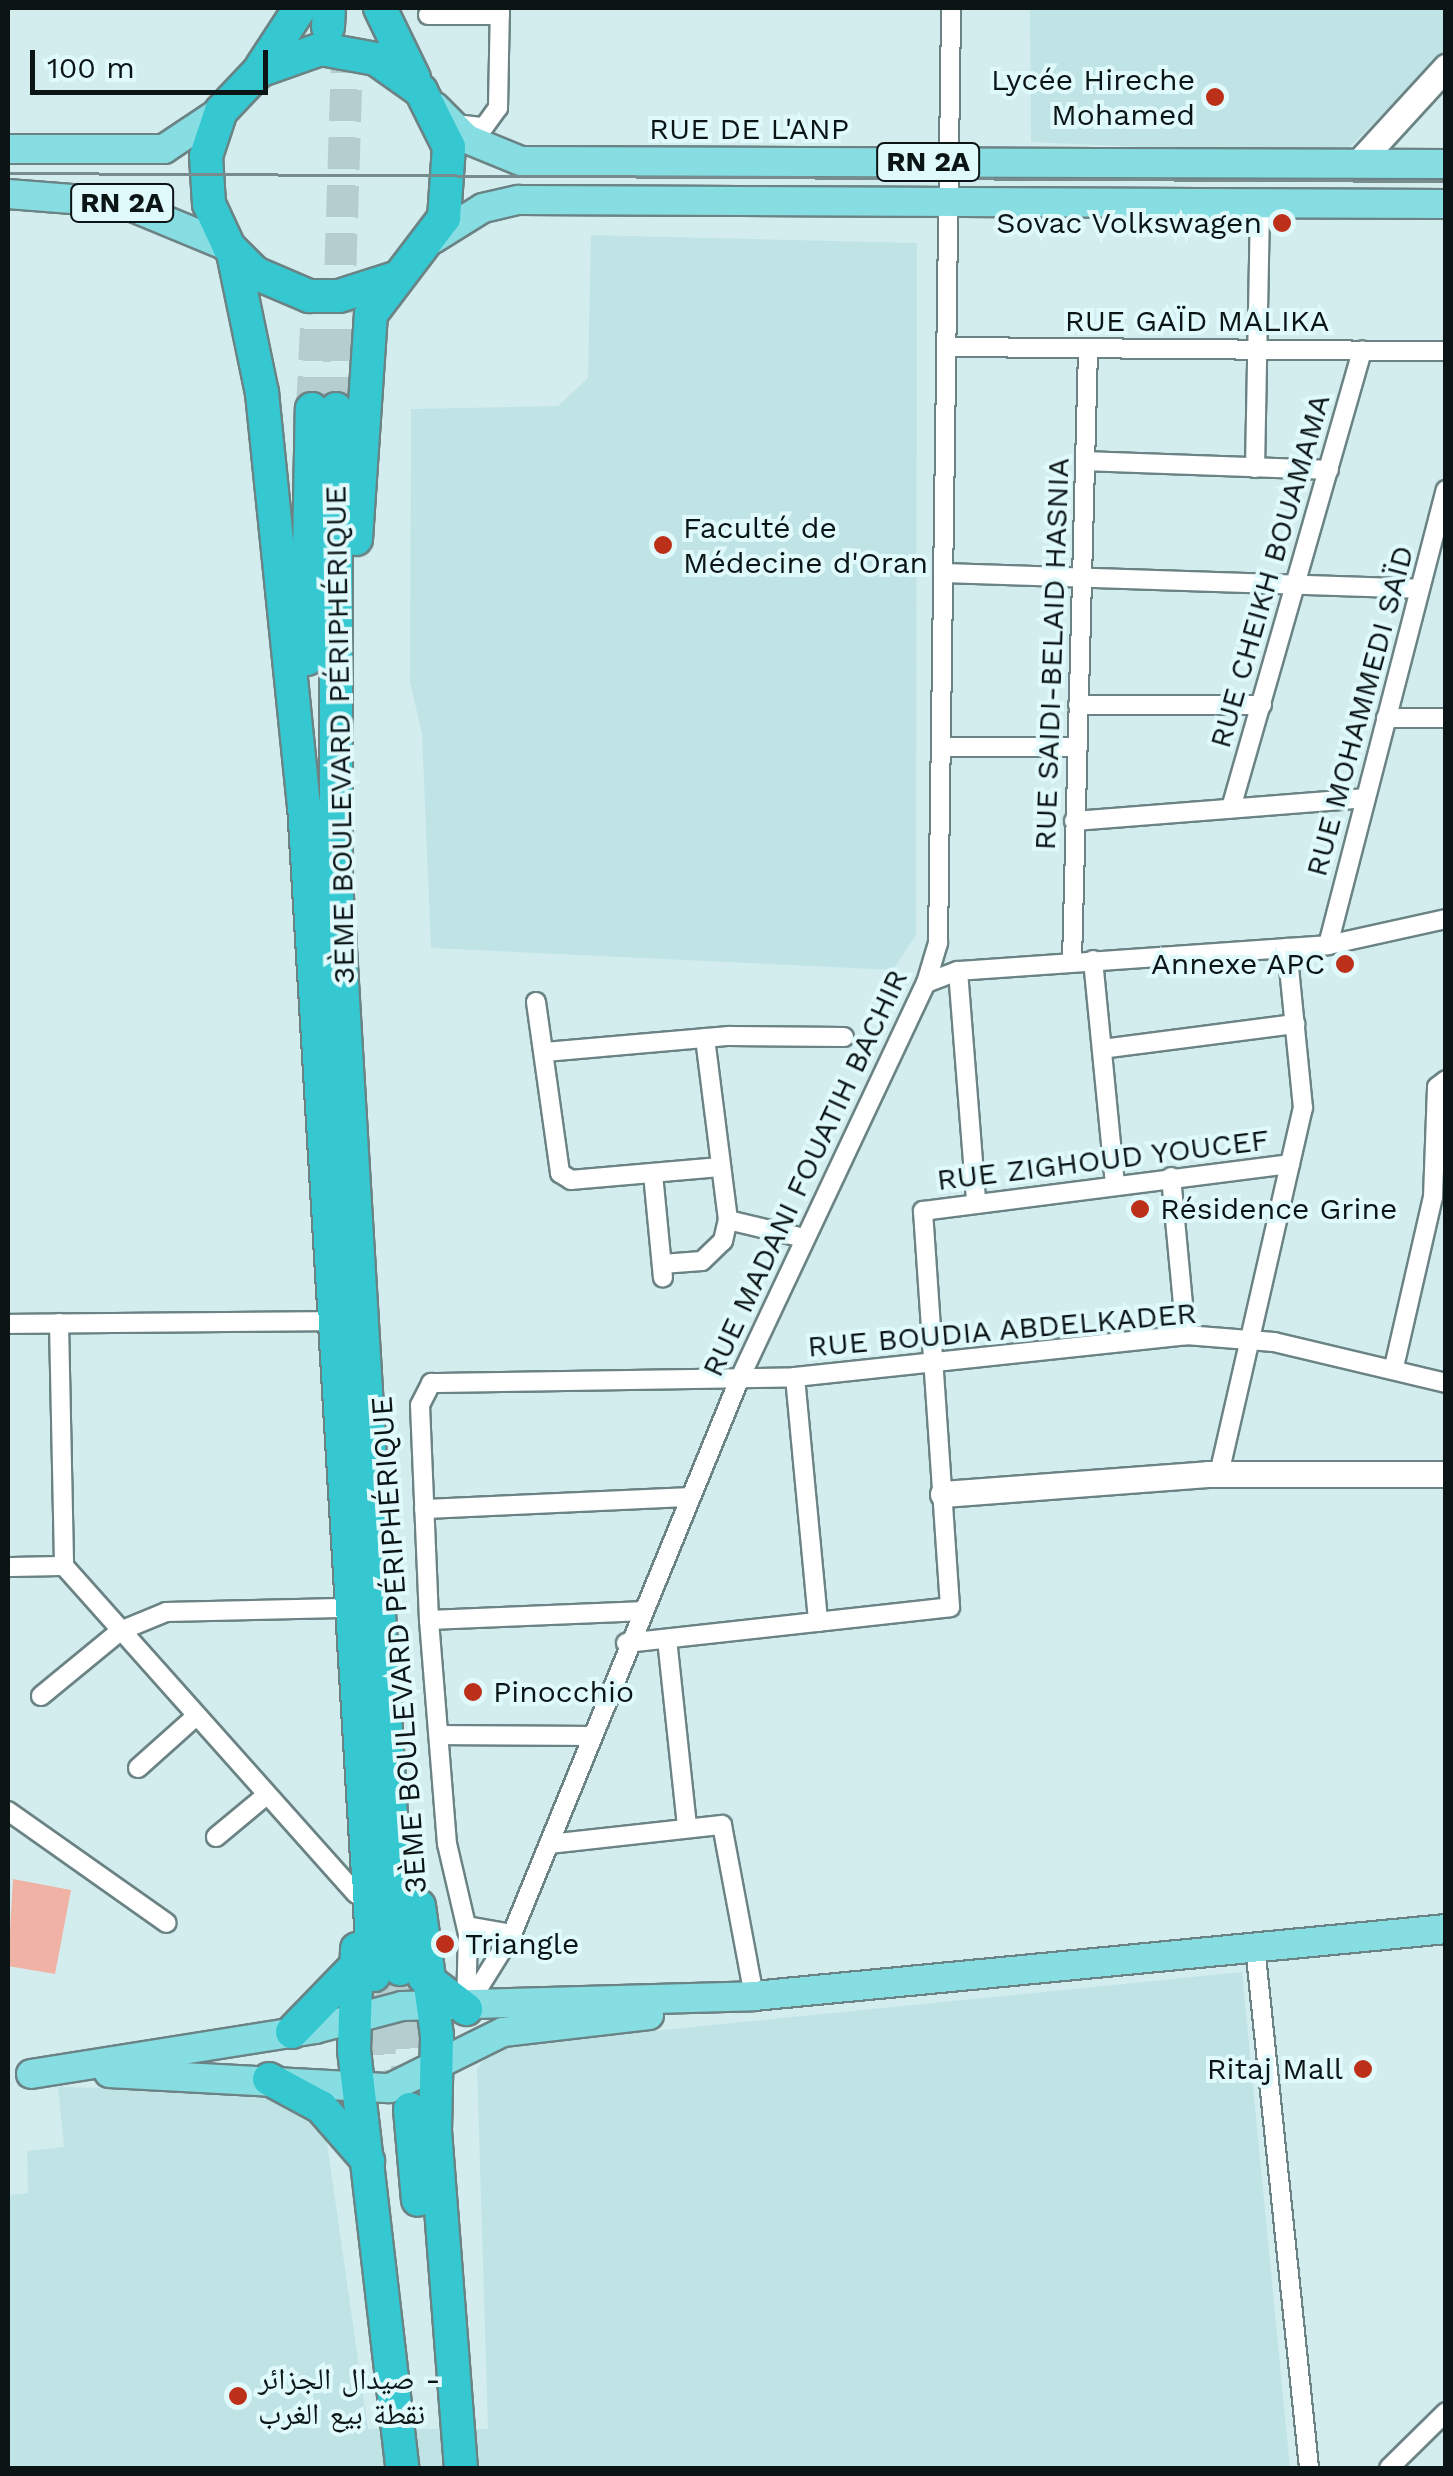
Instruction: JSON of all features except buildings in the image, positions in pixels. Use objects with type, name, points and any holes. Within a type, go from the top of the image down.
[{"type":"highway","points":[[300,8],[258,71],[222,112],[206,179],[231,250],[262,393],[304,804],[339,1410],[397,1978]]},
{"type":"highway","points":[[336,880],[365,347],[371,314],[394,278],[433,239],[452,171],[434,105],[380,8]]},
{"type":"highway","points":[[258,71],[294,54],[349,51],[388,65],[434,105]]},
{"type":"highway","points":[[231,250],[268,280],[309,296],[339,296],[394,278]]},
{"type":"highway","name":"3ÈME BOULEVARD PÉRIPHÉRIQUE","points":[[304,804],[324,409],[336,880],[362,1301],[390,1488],[397,1978],[437,2070],[461,2468]]},
{"type":"highway","points":[[339,1410],[340,1608],[356,1894],[397,1978],[466,2009]]},
{"type":"highway","points":[[397,1978],[356,2018],[360,2088],[402,2468]]},
{"type":"highway","points":[[292,2032],[397,1978]]},
{"type":"highway","points":[[269,2079],[332,2116],[370,2164]]},
{"type":"highway","points":[[416,2468],[397,2110],[440,2468]]},
{"type":"main road","name":"RUE DE L'ANP","points":[[434,105],[497,156],[520,161],[1260,205],[1446,204]]},
{"type":"main road","name":"RN 2A","points":[[8,149],[164,149],[222,112]]},
{"type":"main road","name":"RUE DE L'ANP","points":[[433,239],[482,208],[519,200],[1357,164],[1446,164]]},
{"type":"main road","name":"RN 2A","points":[[8,194],[123,203],[231,250]]},
{"type":"main road","points":[[466,2009],[754,1996],[1446,1928]]},
{"type":"main road","points":[[20,2075],[292,2032],[356,2018],[397,1978]]},
{"type":"main road","points":[[20,2075],[269,2079],[360,2088],[402,2086],[503,2032],[726,2006],[754,1996]]},
{"type":"street","name":"RUE MADANI FOUATIH BACHIR","points":[[466,2009],[512,1934],[588,1736],[688,1497],[804,1238],[926,983],[938,942],[952,184],[951,8]]},
{"type":"street","points":[[428,16],[500,11],[498,108],[484,126],[434,105]]},
{"type":"street","points":[[1357,164],[1446,67]]},
{"type":"street","points":[[1255,468],[1260,205]]},
{"type":"street","name":"RUE GAÏD MALIKA","points":[[949,348],[1446,350]]},
{"type":"street","name":"RUE SAIDI-BELAID HASNIA","points":[[1072,961],[1088,348]]},
{"type":"street","name":"RUE CHEIKH BOUAMAMA","points":[[1231,808],[1298,586],[1362,350]]},
{"type":"street","points":[[1084,460],[1329,470]]},
{"type":"street","name":"RUE MOHAMMEDI SAÏD","points":[[1328,945],[1446,490]]},
{"type":"street","points":[[945,572],[1298,586],[1422,581],[1446,574]]},
{"type":"street","points":[[1078,705],[1262,705]]},
{"type":"street","points":[[1386,718],[1446,718]]},
{"type":"street","points":[[944,746],[1076,747]]},
{"type":"street","points":[[1074,822],[1364,798]]},
{"type":"street","points":[[926,983],[958,971],[1328,945],[1446,919]]},
{"type":"street","points":[[1219,1474],[1303,1108],[1287,948]]},
{"type":"street","points":[[1093,960],[1116,1184]]},
{"type":"street","points":[[958,971],[976,1201]]},
{"type":"street","points":[[536,1002],[560,1173],[571,1180],[719,1168]]},
{"type":"street","points":[[1102,1049],[1296,1024]]},
{"type":"street","points":[[545,1052],[705,1038],[844,1037]]},
{"type":"street","points":[[653,1174],[663,1271],[702,1261],[723,1241],[728,1220],[705,1038]]},
{"type":"street","points":[[1394,1367],[1433,1196],[1436,1087],[1446,1080]]},
{"type":"street","name":"RUE ZIGHOUD YOUCEF","points":[[934,1362],[923,1212],[976,1201],[1290,1164]]},
{"type":"street","points":[[1171,1177],[1186,1335]]},
{"type":"street","points":[[728,1220],[804,1238]]},
{"type":"street","points":[[8,1324],[333,1321]]},
{"type":"street","points":[[59,1323],[64,1566],[264,1797],[356,1894]]},
{"type":"street","name":"RUE BOUDIA ABDELKADER","points":[[466,2009],[467,1926],[449,1855],[429,1620],[420,1398],[437,1380],[739,1380],[1186,1335],[1250,1340],[1394,1367],[1446,1383]]},
{"type":"street","points":[[626,1643],[950,1607],[934,1362]]},
{"type":"street","points":[[795,1376],[818,1622]]},
{"type":"street","points":[[943,1494],[1219,1474],[1446,1474]]},
{"type":"street","points":[[424,1510],[688,1497]]},
{"type":"street","points":[[8,1566],[64,1566]]},
{"type":"street","points":[[41,1696],[120,1631],[166,1612],[340,1608]]},
{"type":"street","points":[[429,1620],[640,1612]]},
{"type":"street","points":[[667,1639],[687,1825]]},
{"type":"street","points":[[138,1768],[195,1717]]},
{"type":"street","points":[[439,1735],[588,1736]]},
{"type":"street","points":[[216,1837],[264,1797]]},
{"type":"street","points":[[8,1811],[167,1923]]},
{"type":"street","points":[[549,1844],[712,1822],[727,1832],[754,1996]]},
{"type":"street","points":[[467,1926],[512,1934]]},
{"type":"street","points":[[1255,1946],[1309,2468]]},
{"type":"street","points":[[1389,2468],[1446,2412]]},
{"type":"shaded area","name":"Lycée Hireche Mohamed","points":[[1030,8],[1445,8],[1445,51],[1341,156],[1031,142]]},
{"type":"shaded area","name":"Faculté de Médecine d'Oran","points":[[591,235],[917,243],[916,935],[893,970],[431,948],[422,734],[410,682],[411,409],[558,406],[588,378]]},
{"type":"shaded area","points":[[13,1879],[71,1890],[55,1974],[8,1966]]},
{"type":"shaded area","points":[[1242,1972],[1290,2468],[8,2468],[8,2195],[28,2193],[27,2151],[64,2147],[58,2087],[224,2090],[283,2100],[325,2129],[368,2429],[488,2429],[477,2069],[493,2047]]},
{"type":"tunnel","points":[[336,409],[348,26]]},
{"type":"tunnel","points":[[312,409],[317,306]]},
{"type":"tunnel","points":[[400,1969],[410,2105]]},
{"type":"tunnel","points":[[374,1975],[384,2112]]},
{"type":"tram line","points":[[8,173],[1446,181]]},
{"type":"place","name":"Lycée Hireche Mohamed","points":[[1215,97]]},
{"type":"place","name":"Sovac Volkswagen","points":[[1282,223]]},
{"type":"place","name":"Faculté de Médecine d'Oran","points":[[663,545]]},
{"type":"place","name":"Annexe APC","points":[[1345,964]]},
{"type":"place","name":"Résidence Grine","points":[[1140,1209]]},
{"type":"place","name":"Pinocchio","points":[[473,1692]]},
{"type":"place","name":"Triangle","points":[[445,1944]]},
{"type":"place","name":"Ritaj Mall","points":[[1363,2069]]},
{"type":"place","name":"صيدال الجزائر - نقطة بيع الغرب","points":[[238,2396]]}]
